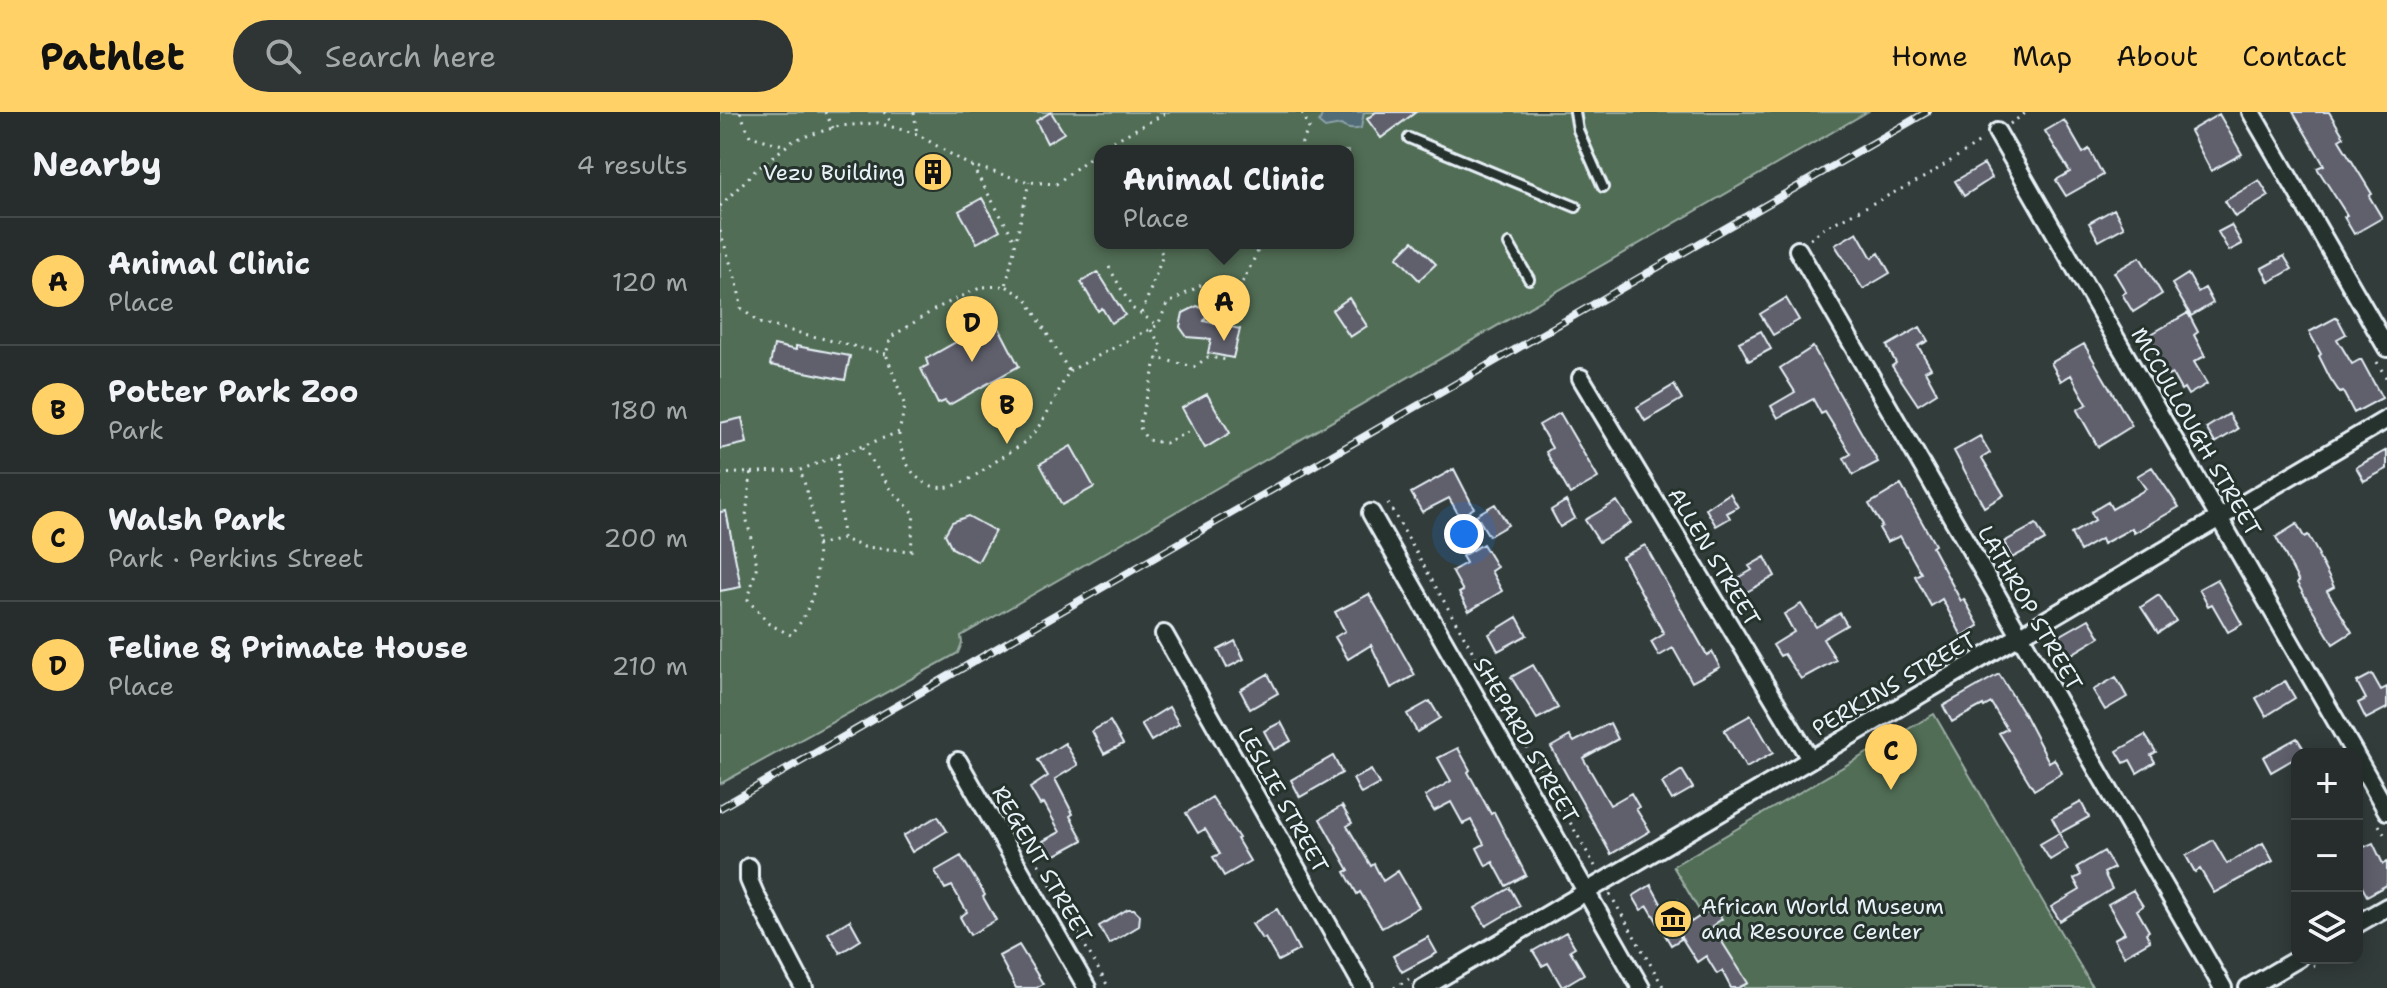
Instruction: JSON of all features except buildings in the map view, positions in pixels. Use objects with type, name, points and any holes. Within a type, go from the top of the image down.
[{"type":"street","points":[[2251,112],[2387,348]]},
{"type":"street","name":"MCCULLOUGH STREET","points":[[1997,132],[2351,748]]},
{"type":"street","name":"LATHROP STREET","points":[[1798,250],[2223,988]]},
{"type":"street","name":"ALLEN STREET","points":[[1581,378],[1810,759]]},
{"type":"street","name":"PERKINS STREET","points":[[1423,988],[2387,419]]},
{"type":"street","name":"SHEPARD STREET","points":[[1371,513],[1641,988]]},
{"type":"street","name":"LESLIE STREET","points":[[1164,634],[1364,988]]},
{"type":"street","name":"REGENT STREET","points":[[958,761],[1087,988]]},
{"type":"street","name":"MCCULLOUGH STREET","points":[[2363,768],[2387,811]]},
{"type":"street","points":[[749,867],[749,880],[755,894],[804,988]]},
{"type":"street","points":[[2363,921],[2387,907]]},
{"type":"street","points":[[2248,988],[2291,963]]},
{"type":"lane","points":[[1575,112],[1578,130],[1603,187]]},
{"type":"lane","points":[[1409,138],[1576,207]]},
{"type":"lane","points":[[1509,244],[1529,279]]},
{"type":"path","points":[[740,112],[750,136],[786,146]]},
{"type":"path","points":[[825,112],[833,128]]},
{"type":"path","points":[[884,112],[895,128]]},
{"type":"path","points":[[914,112],[917,134]]},
{"type":"path","points":[[1106,145],[1168,112]]},
{"type":"path","points":[[1301,145],[1309,128],[1302,112]]},
{"type":"path","points":[[1798,250],[1824,228],[1927,176],[2027,112]]},
{"type":"path","points":[[720,206],[756,170],[794,140],[833,128],[878,123],[917,134],[972,166],[1029,182],[1056,184],[1094,154]]},
{"type":"path","points":[[972,166],[1016,242]]},
{"type":"path","points":[[1006,286],[1029,182]]},
{"type":"path","points":[[720,231],[738,287],[741,308],[759,323],[886,354]]},
{"type":"path","points":[[1141,314],[1163,255],[1160,249]]},
{"type":"path","points":[[1069,371],[1026,298],[1006,286],[982,287],[937,308],[891,337],[886,354],[905,406],[899,432],[900,451],[912,475],[929,484],[950,487],[973,478],[1028,440],[1069,371],[1158,325],[1167,304],[1201,285],[1239,289],[1259,249]]},
{"type":"path","points":[[1109,267],[1132,308],[1158,325]]},
{"type":"path","points":[[1151,329],[1162,347],[1139,426],[1147,440],[1165,443],[1188,432]]},
{"type":"path","points":[[1157,358],[1194,367],[1208,357],[1227,360]]},
{"type":"path","points":[[720,474],[800,470],[899,432]]},
{"type":"path","points":[[817,545],[843,539],[864,547],[911,551],[914,513],[893,492],[862,446]]},
{"type":"path","points":[[837,456],[843,539]]},
{"type":"path","points":[[751,472],[746,516],[757,565],[748,600],[769,624],[791,635],[801,623],[816,590],[814,509],[800,470]]},
{"type":"path","points":[[1388,503],[1664,988]]},
{"type":"path","points":[[1003,801],[1109,988]]},
{"type":"green space","points":[[720,112],[1867,112],[961,636],[958,653],[720,784]]},
{"type":"green space","points":[[1934,714],[2093,988],[1745,988],[1673,866]]},
{"type":"water","points":[[1323,112],[1364,112],[1361,128],[1351,129],[1341,125],[1325,128],[1319,123]]},
{"type":"railway","points":[[720,808],[1927,112]]},
{"type":"place","name":"Vezu Building","points":[[933,172]]},
{"type":"place","name":"Animal Clinic","points":[[1224,341]]},
{"type":"place","name":"Feline & Primate House","points":[[972,362]]},
{"type":"place","name":"Potter Park Zoo","points":[[1007,444]]},
{"type":"place","name":"Walsh Park","points":[[1891,790]]},
{"type":"place","name":"African World Museum and Resource Center","points":[[1673,919]]}]
